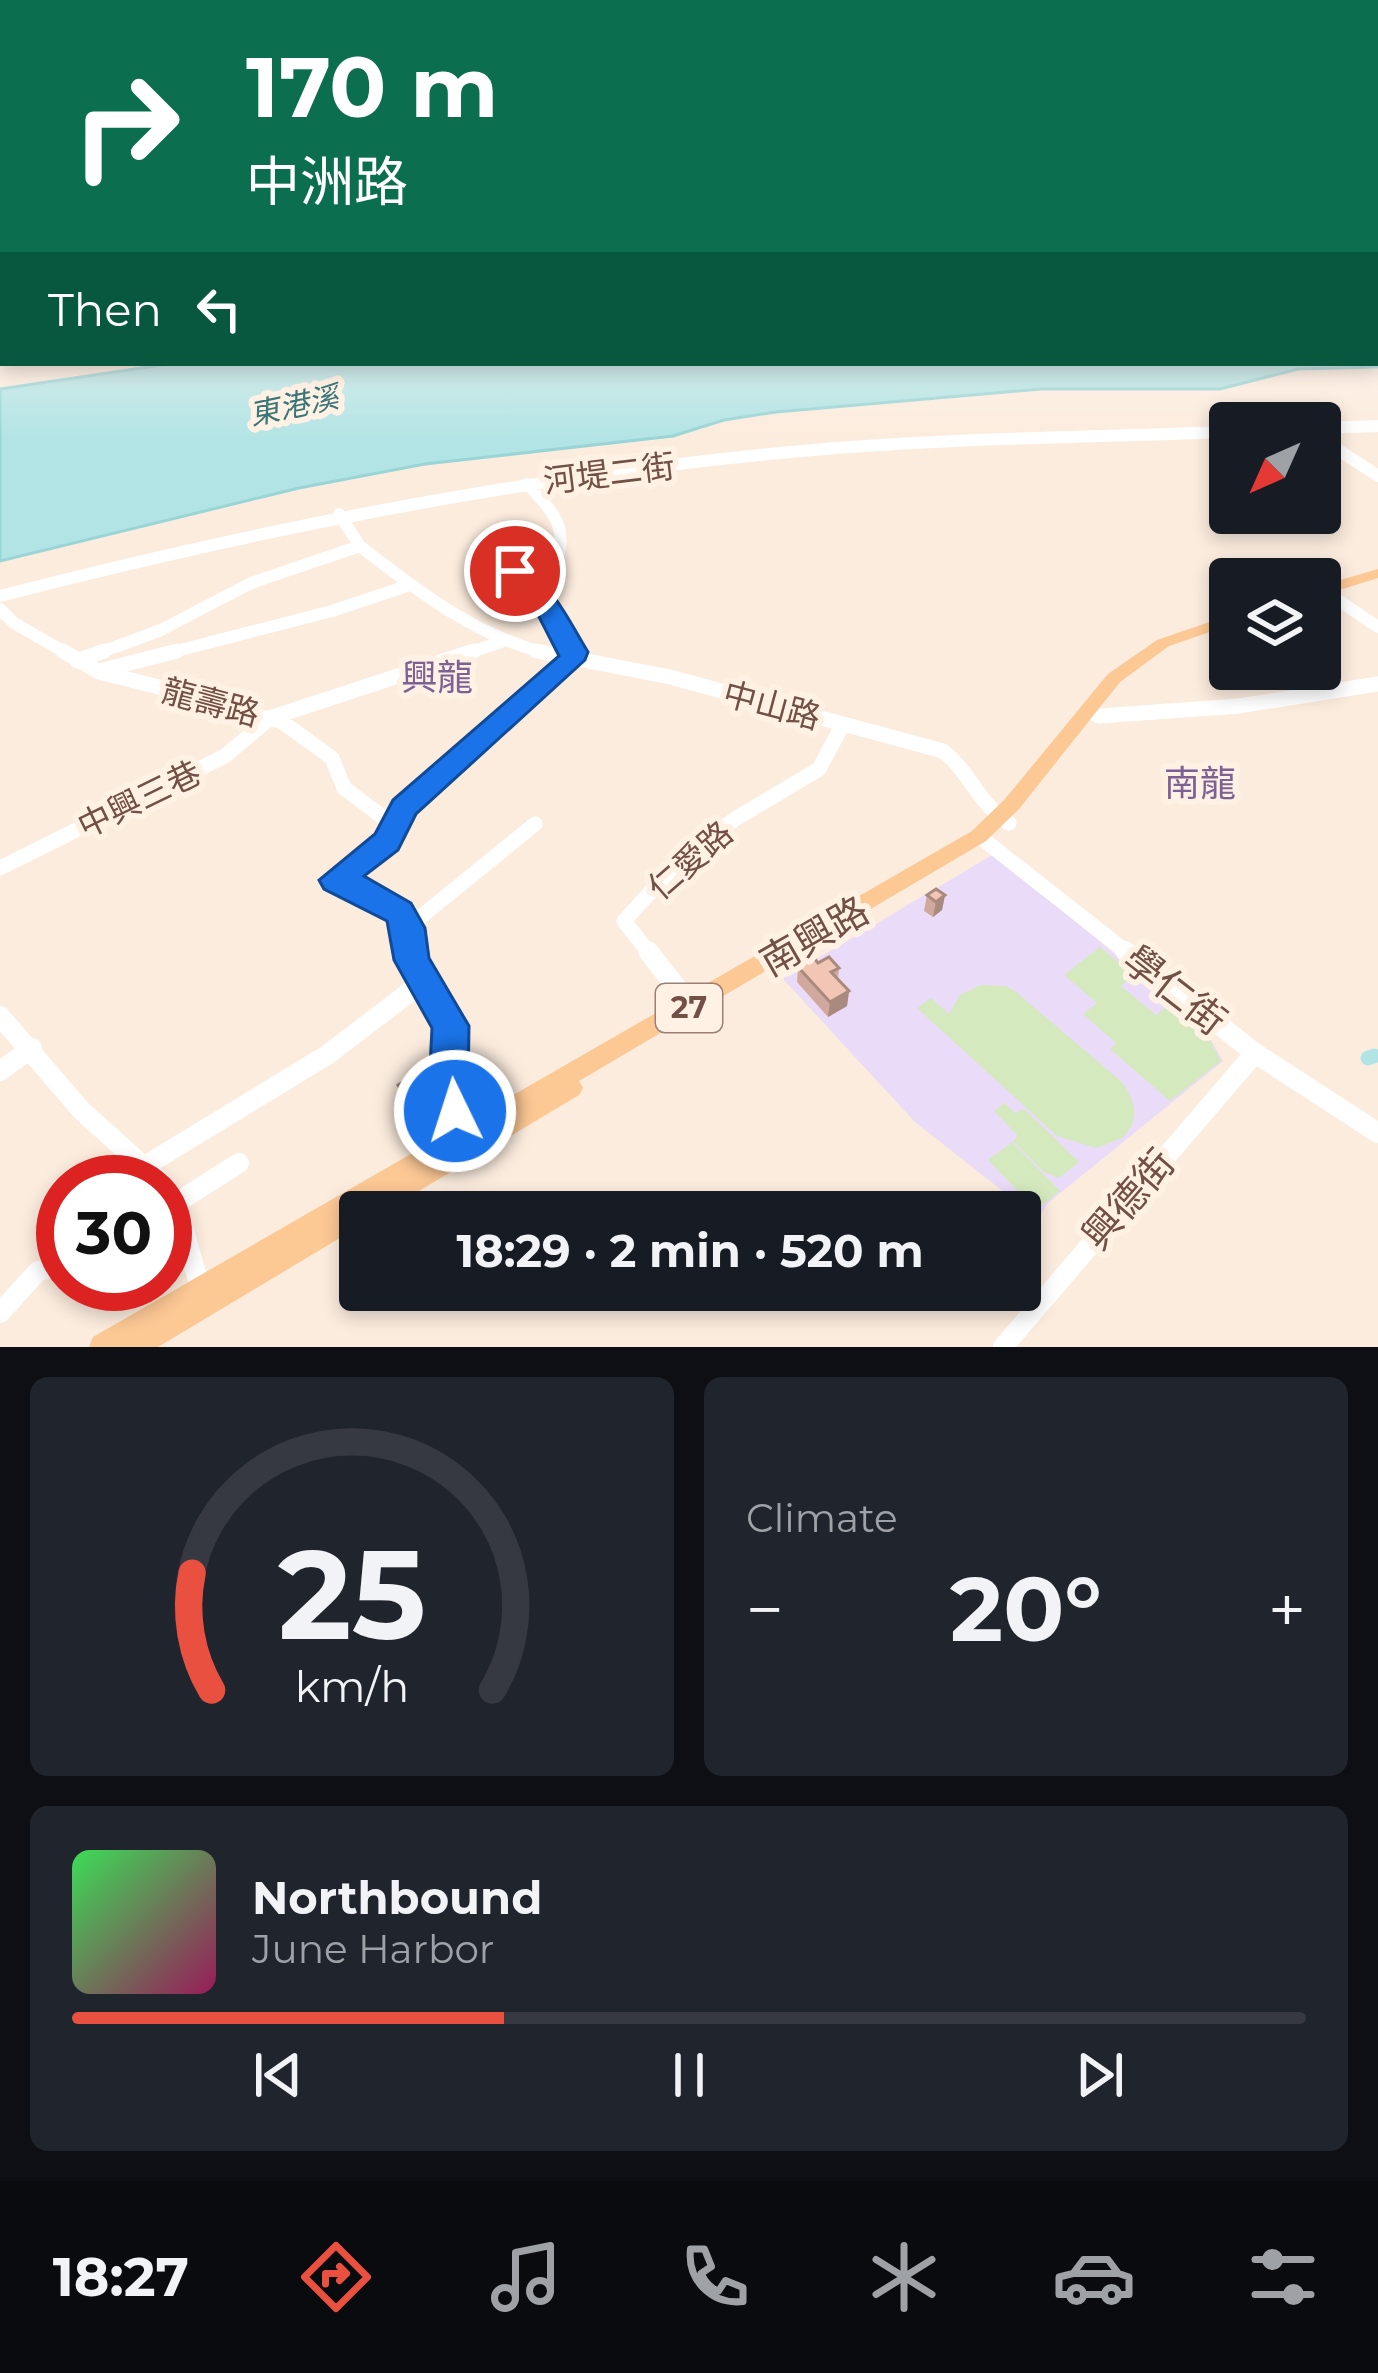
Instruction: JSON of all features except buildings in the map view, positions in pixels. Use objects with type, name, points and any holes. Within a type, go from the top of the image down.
[{"type":"main road","points":[[1341,588],[1378,573]]},
{"type":"main road","points":[[1341,592],[1378,584]]},
{"type":"main road","name":"南興路","points":[[1094,714],[1114,678],[1139,656],[1209,628]]},
{"type":"main road","name":"南興路","points":[[103,1347],[203,1296],[984,840],[1124,682],[1154,658],[1209,637]]},
{"type":"main road","name":"南興路","points":[[132,1347],[203,1296]]},
{"type":"street","points":[[1341,427],[1378,426]]},
{"type":"street","name":"河堤二街","points":[[0,596],[339,514],[527,484],[815,450],[1209,433]]},
{"type":"street","points":[[1341,452],[1378,476]]},
{"type":"street","points":[[465,1143],[448,1085],[451,1026],[412,960],[407,928],[399,912],[349,882],[336,880],[387,842],[404,808],[572,660],[574,652],[544,602],[515,571],[558,557],[564,537],[564,526],[527,484]]},
{"type":"street","points":[[77,661],[160,630],[251,584],[360,547],[339,514]]},
{"type":"street","name":"中山路","points":[[360,547],[501,642],[670,677],[943,751],[962,763],[977,800],[1005,821]]},
{"type":"street","points":[[99,672],[332,611],[410,585]]},
{"type":"street","points":[[1341,605],[1378,627]]},
{"type":"street","name":"龍壽路","points":[[0,609],[99,672],[179,692],[210,706],[270,718],[332,758],[344,788],[384,818],[400,817]]},
{"type":"street","points":[[270,718],[501,642]]},
{"type":"street","points":[[1094,714],[1299,700],[1378,684]]},
{"type":"street","name":"中興三巷","points":[[0,868],[225,756],[270,718]]},
{"type":"street","name":"仁愛路","points":[[695,1011],[624,921],[677,863],[736,819],[819,769],[843,724]]},
{"type":"street","points":[[407,928],[535,824]]},
{"type":"street","name":"學仁街","points":[[984,840],[1255,1053],[1378,1132]]},
{"type":"street","points":[[163,1155],[327,1055],[424,980]]},
{"type":"street","points":[[0,1016],[84,1114],[136,1155]]},
{"type":"street","points":[[0,1071],[32,1048]]},
{"type":"street","name":"興德街","points":[[1003,1347],[1255,1053]]},
{"type":"street","points":[[192,1185],[239,1163]]},
{"type":"street","points":[[192,1265],[203,1296]]},
{"type":"street","points":[[0,1313],[36,1274]]},
{"type":"shaded area","points":[[994,854],[1204,1028],[1223,1061],[1048,1203],[1041,1214],[1041,1191],[1002,1191],[915,1122],[783,979]]},
{"type":"green space","points":[[1100,947],[1134,975],[1121,986],[1156,1015],[1172,1003],[1203,1028],[1221,1061],[1170,1101],[1110,1049],[1116,1043],[1083,1014],[1097,1003],[1064,975]]},
{"type":"green space","points":[[980,985],[1006,986],[1016,992],[1122,1082],[1134,1111],[1122,1138],[1096,1148],[1057,1136],[917,1008],[931,998],[949,1014],[960,995]]},
{"type":"green space","points":[[1005,1103],[1015,1113],[1024,1109],[1079,1162],[1059,1178],[1044,1172],[1013,1141],[1018,1136],[994,1111]]},
{"type":"green space","points":[[1012,1142],[1060,1191],[1041,1206],[1041,1191],[1018,1191],[988,1160]]},
{"type":"water","name":"東港溪","points":[[155,366],[1378,366],[1298,369],[1220,389],[1041,389],[776,412],[724,420],[673,436],[425,464],[299,488],[0,561],[0,389]]},
{"type":"waterway","points":[[1368,1058],[1374,1056]]},
{"type":"district","name":"興龍","points":[[437,677]]},
{"type":"district","name":"南龍","points":[[1200,783]]},
{"type":"route","points":[[455,1111],[448,1085],[451,1026],[412,960],[399,912],[349,882],[336,880],[387,842],[404,808],[572,660],[574,652],[544,602],[515,571]]}]
